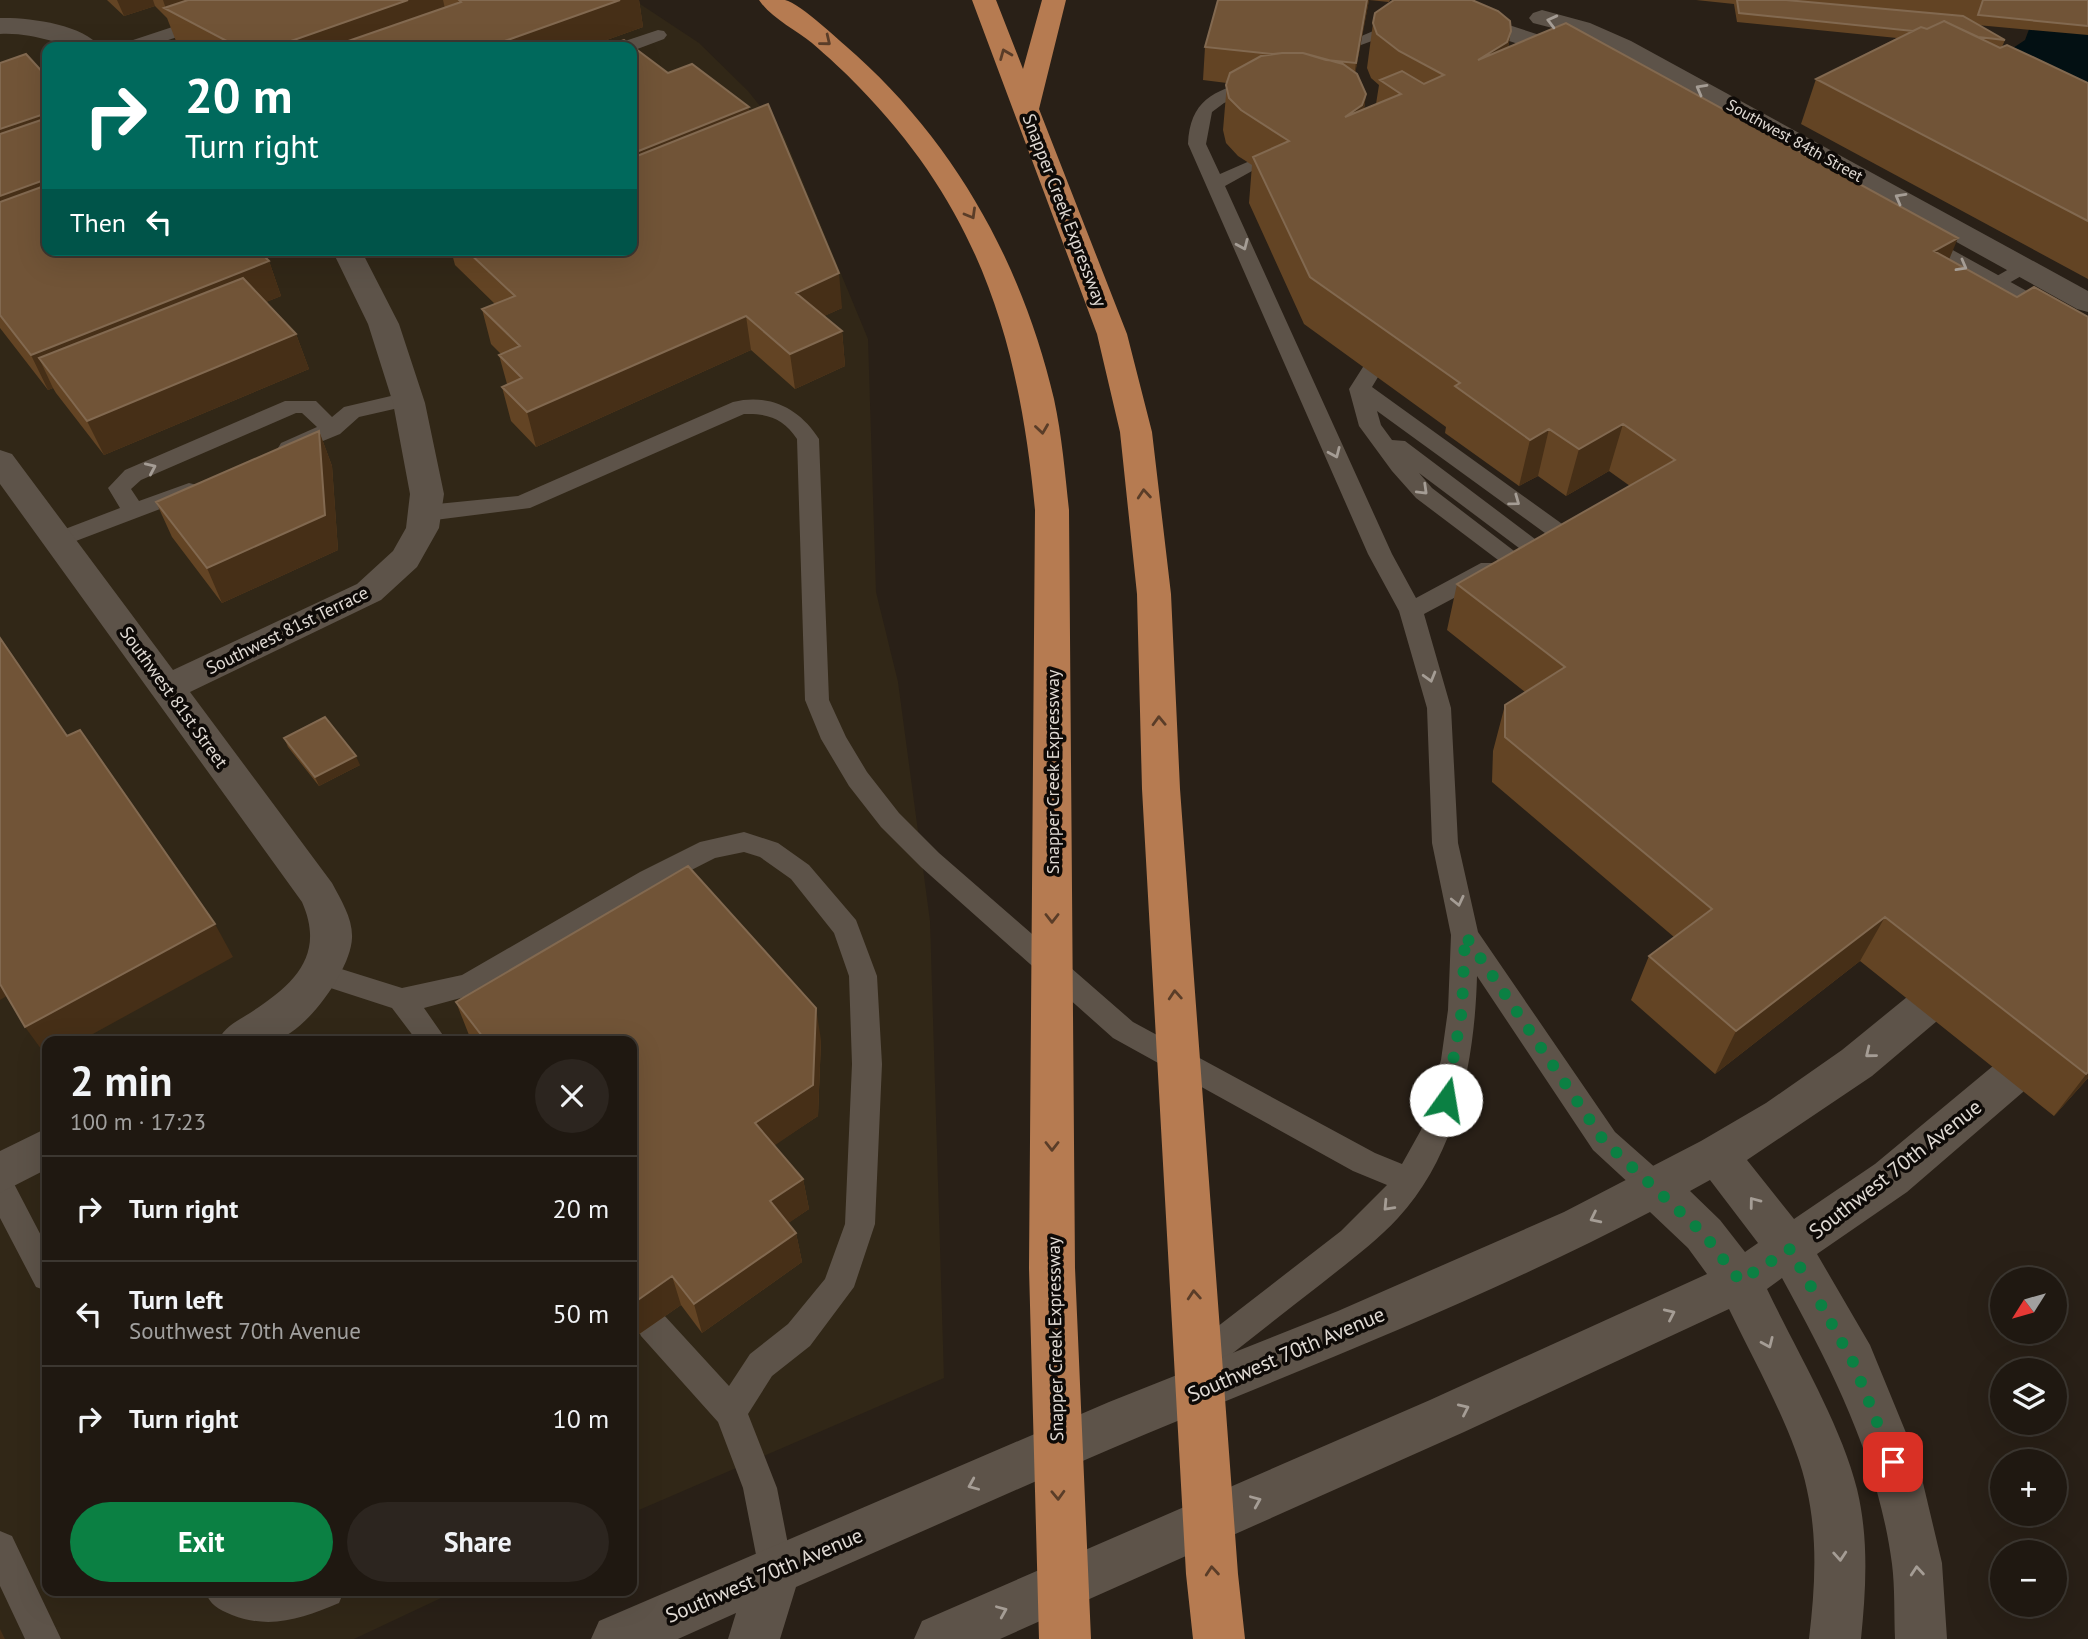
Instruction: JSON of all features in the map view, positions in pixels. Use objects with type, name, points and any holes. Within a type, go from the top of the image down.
[{"type":"highway","name":"Snapper Creek Expressway","points":[[771,0],[847,58],[905,118],[930,151],[974,220],[1012,303],[1038,400],[1050,496],[1052,1268],[1065,1639]]},
{"type":"highway","name":"Snapper Creek Expressway","points":[[984,0],[1083,251],[1126,382],[1143,483],[1153,594],[1161,789],[1212,1574],[1219,1639]]},
{"type":"highway","points":[[1026,109],[1054,0]]},
{"type":"street","points":[[1434,4],[1478,23],[1564,49],[1598,65]]},
{"type":"street","name":"Southwest 84th Street","points":[[1508,7],[1603,36],[1742,122],[2088,303]]},
{"type":"street","points":[[0,26],[33,26],[76,42]]},
{"type":"street","points":[[1876,219],[2088,337]]},
{"type":"street","name":"Southwest 81st Terrace","points":[[167,688],[369,592],[406,559],[416,543],[427,513],[424,474],[408,399],[384,325],[368,288],[349,256]]},
{"type":"street","name":"Southwest 81st Street","points":[[0,461],[60,539],[318,894],[328,916],[326,956]]},
{"type":"street","points":[[247,1036],[283,1014],[326,956]]},
{"type":"street","name":"Southwest 70th Avenue","points":[[617,1639],[1126,1419],[1356,1326],[1656,1188],[1817,1093],[1922,1009]]},
{"type":"street","name":"Southwest 70th Avenue","points":[[940,1639],[1459,1411],[1740,1281],[1891,1178],[2008,1079]]},
{"type":"street","points":[[0,1173],[42,1150]]},
{"type":"street","points":[[1717,1154],[1790,1249],[1853,1362],[1893,1462],[1917,1563],[1921,1639]]},
{"type":"street","points":[[1656,1188],[1704,1234],[1740,1281],[1818,1448],[1832,1489],[1841,1582],[1835,1639]]},
{"type":"street","points":[[754,1639],[776,1570]]},
{"type":"lane","points":[[146,42],[271,0]]},
{"type":"lane","points":[[1361,40],[1434,4]]},
{"type":"lane","points":[[637,43],[658,35]]},
{"type":"lane","points":[[1126,1419],[1352,1241],[1388,1208],[1409,1180],[1435,1132],[1449,1087],[1462,1010],[1465,935],[1445,843],[1439,708],[1411,611],[1380,554],[1197,144],[1197,120],[1209,103],[1252,86]]},
{"type":"lane","points":[[1215,183],[1252,166]]},
{"type":"lane","points":[[1952,307],[2023,267]]},
{"type":"lane","points":[[1510,558],[1424,493],[1370,426],[1365,380],[1557,531]]},
{"type":"lane","points":[[271,455],[332,429],[352,412],[408,399]]},
{"type":"lane","points":[[135,513],[119,488],[133,475],[293,406],[308,406],[332,429]]},
{"type":"lane","points":[[427,513],[522,503],[741,407],[762,406],[781,410],[799,423],[808,439],[817,700],[834,739],[858,779],[890,820],[930,860],[1123,1030],[1364,1162],[1409,1180]]},
{"type":"lane","points":[[1370,426],[1531,545]]},
{"type":"lane","points":[[60,539],[104,520],[135,513],[209,481]]},
{"type":"lane","points":[[1411,611],[1579,519]]},
{"type":"lane","points":[[402,1000],[469,985],[650,879],[709,849],[744,842],[769,850],[800,872],[846,928],[863,976],[867,1064],[860,1224],[838,1287],[799,1335],[761,1365],[731,1412]]},
{"type":"lane","points":[[1465,935],[1604,1141],[1656,1188]]},
{"type":"lane","points":[[326,956],[402,1000],[429,1036]]},
{"type":"lane","points":[[0,1188],[42,1268]]},
{"type":"lane","points":[[652,1325],[731,1412],[760,1488],[776,1570]]},
{"type":"lane","points":[[0,1548],[43,1639]]},
{"type":"lane","points":[[231,1596],[248,1605],[275,1607],[315,1596]]},
{"type":"shaded area","points":[[0,0],[634,0],[699,43],[748,91],[784,136],[868,339],[876,592],[898,682],[930,921],[944,1378],[637,1511],[637,1036],[42,1036],[42,1596],[445,1596],[354,1639],[0,1639]]},
{"type":"shaded area","points":[[2040,0],[2088,0],[2088,115],[2007,52],[2025,40]]},
{"type":"building","points":[[188,0],[408,0],[288,42],[229,42],[164,8]]},
{"type":"building","points":[[459,0],[620,0],[502,42],[345,42],[461,2]]},
{"type":"building","points":[[1218,0],[1367,0],[1356,63],[1326,60],[1303,53],[1273,54],[1205,47]]},
{"type":"building","points":[[1394,0],[1472,0],[1498,11],[1510,21],[1511,31],[1507,42],[1478,60],[1566,23],[1958,238],[1934,251],[2017,297],[2034,287],[2088,317],[2086,1074],[1885,917],[1736,1031],[1649,956],[1712,909],[1505,737],[1505,705],[1565,667],[1457,584],[1675,460],[1623,424],[1579,449],[1549,429],[1530,440],[1455,386],[1460,383],[1310,277],[1253,157],[1289,141],[1241,110],[1229,98],[1226,85],[1230,73],[1261,56],[1303,53],[1343,64],[1357,74],[1366,94],[1362,105],[1345,117],[1401,94],[1380,80],[1402,71],[1424,84],[1444,75],[1399,51],[1377,34],[1373,23],[1375,13]]},
{"type":"building","points":[[1737,0],[1786,0],[1963,16],[2005,40],[1978,37],[1944,21],[1927,29],[1921,27],[1913,31],[1739,13]]},
{"type":"building","points":[[1983,0],[2088,0],[2088,26],[1978,15]]},
{"type":"building","points":[[1944,21],[2000,48],[2007,45],[2088,83],[2088,221],[1816,79],[1921,27],[1927,29]]},
{"type":"building","points":[[637,50],[668,73],[692,64],[749,107],[637,152]]},
{"type":"building","points":[[26,54],[42,72],[42,115],[0,129],[0,63]]},
{"type":"building","points":[[768,104],[839,273],[796,293],[842,331],[790,354],[746,316],[527,412],[502,387],[522,378],[499,355],[520,346],[482,309],[515,296],[472,256],[637,256],[637,156]]},
{"type":"building","points":[[42,120],[42,181],[0,196],[0,134]]},
{"type":"building","points":[[42,187],[42,256],[264,256],[269,261],[31,355],[0,315],[0,202]]},
{"type":"building","points":[[243,278],[296,334],[87,421],[39,358]]},
{"type":"building","points":[[319,431],[325,515],[207,568],[156,502]]},
{"type":"building","points":[[0,638],[67,736],[80,730],[215,924],[25,1027],[0,984]]},
{"type":"building","points":[[325,717],[356,756],[315,777],[284,738]]},
{"type":"building","points":[[688,866],[816,1008],[813,1085],[755,1123],[803,1179],[770,1201],[796,1233],[694,1304],[672,1276],[637,1300],[637,1036],[482,1036],[456,1002]]},
{"type":"route","points":[[1446,1100],[1462,1010],[1465,935],[1604,1141],[1704,1234],[1740,1281],[1790,1249],[1853,1362],[1893,1462]]}]
